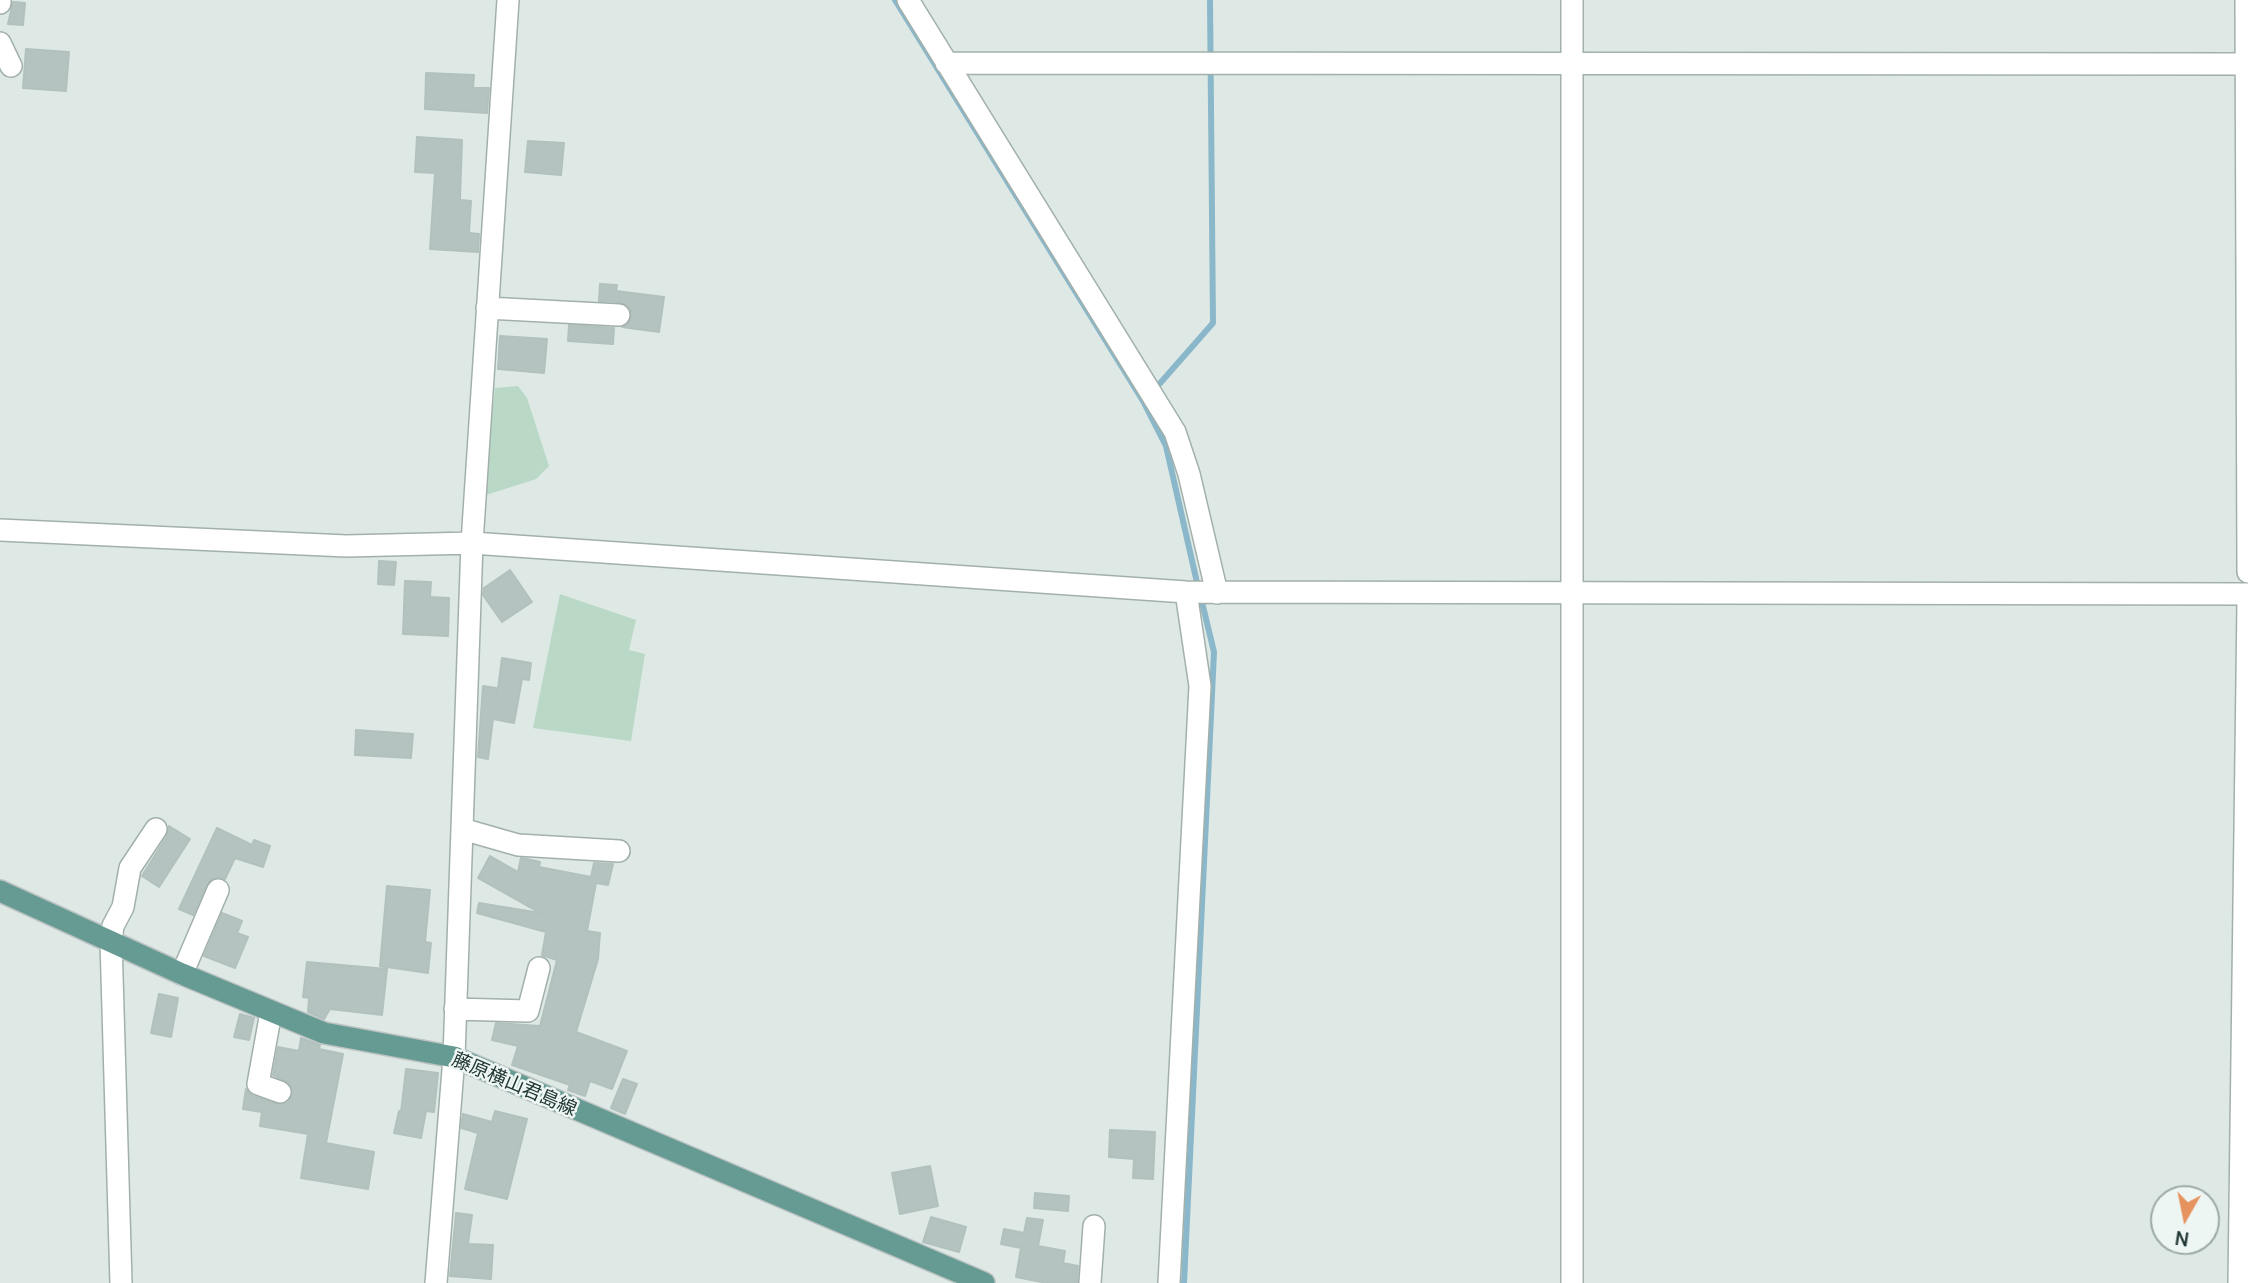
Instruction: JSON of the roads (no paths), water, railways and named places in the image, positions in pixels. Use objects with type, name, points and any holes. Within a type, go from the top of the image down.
[{"type":"main road","name":"藤原横山君島線","points":[[0,891],[182,974],[324,1032],[454,1057],[984,1283]]},
{"type":"street","points":[[436,1283],[454,1057],[472,543],[508,0]]},
{"type":"street","points":[[908,0],[1175,432],[1189,474],[1217,593]]},
{"type":"street","points":[[1572,0],[1572,1283]]},
{"type":"street","points":[[2246,0],[2248,572]]},
{"type":"street","points":[[0,43],[10,66]]},
{"type":"street","points":[[946,63],[2247,64]]},
{"type":"street","points":[[488,308],[619,315]]},
{"type":"street","points":[[0,530],[346,546],[472,543],[1217,593],[2248,594]]},
{"type":"street","points":[[1169,1283],[1200,686],[1186,592]]},
{"type":"street","points":[[2239,1283],[2248,602]]},
{"type":"street","points":[[121,1283],[111,941],[113,926],[123,907],[130,868],[156,829]]},
{"type":"street","points":[[462,829],[518,845],[619,851]]},
{"type":"street","points":[[182,974],[218,890]]},
{"type":"street","points":[[455,1009],[528,1011],[539,968]]},
{"type":"street","points":[[271,1012],[258,1084],[280,1091]]},
{"type":"street","points":[[1090,1283],[1094,1226]]},
{"type":"waterway","points":[[895,0],[1143,401],[1166,446],[1198,587]]},
{"type":"waterway","points":[[1155,389],[1213,323],[1210,0]]},
{"type":"waterway","points":[[1184,1283],[1214,652],[1201,598]]}]
